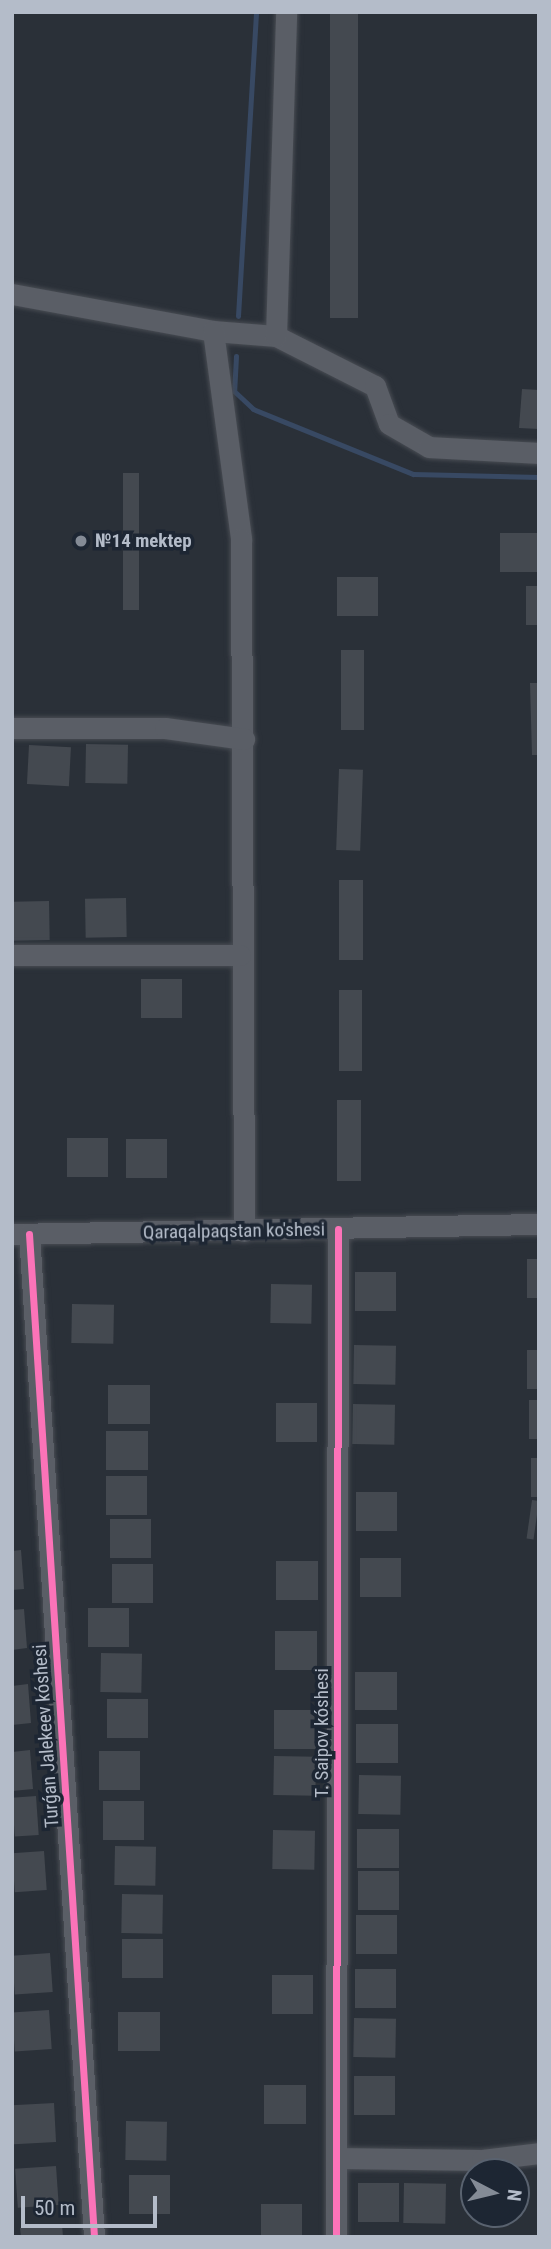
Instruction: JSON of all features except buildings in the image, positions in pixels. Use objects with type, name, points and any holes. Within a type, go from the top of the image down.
[{"type":"street","points":[[276,336],[286,12]]},
{"type":"street","points":[[12,294],[213,331],[276,336],[375,386],[389,424],[429,447],[539,453]]},
{"type":"street","points":[[213,331],[241,539],[244,739],[240,954],[244,1231]]},
{"type":"street","points":[[12,728],[165,728],[244,739]]},
{"type":"street","points":[[12,955],[240,954]]},
{"type":"street","name":"Qaraqalpaqstan ko'shesi","points":[[21,1234],[539,1224]]},
{"type":"street","name":"T. Saipov kóshesi","points":[[336,2237],[338,1229]]},
{"type":"street","name":"Turǵan Jalekeev kóshesi","points":[[21,1234],[94,2237]]},
{"type":"street","points":[[337,2158],[482,2161],[539,2153]]},
{"type":"waterway","points":[[238,316],[256,12]]},
{"type":"waterway","points":[[236,356],[234,391],[253,409],[413,474],[539,477]]},
{"type":"cycle path","points":[[336,2237],[338,1229]]},
{"type":"cycle path","points":[[29,1234],[94,2237]]},
{"type":"place","name":"№14 mektep","points":[[81,541]]}]
